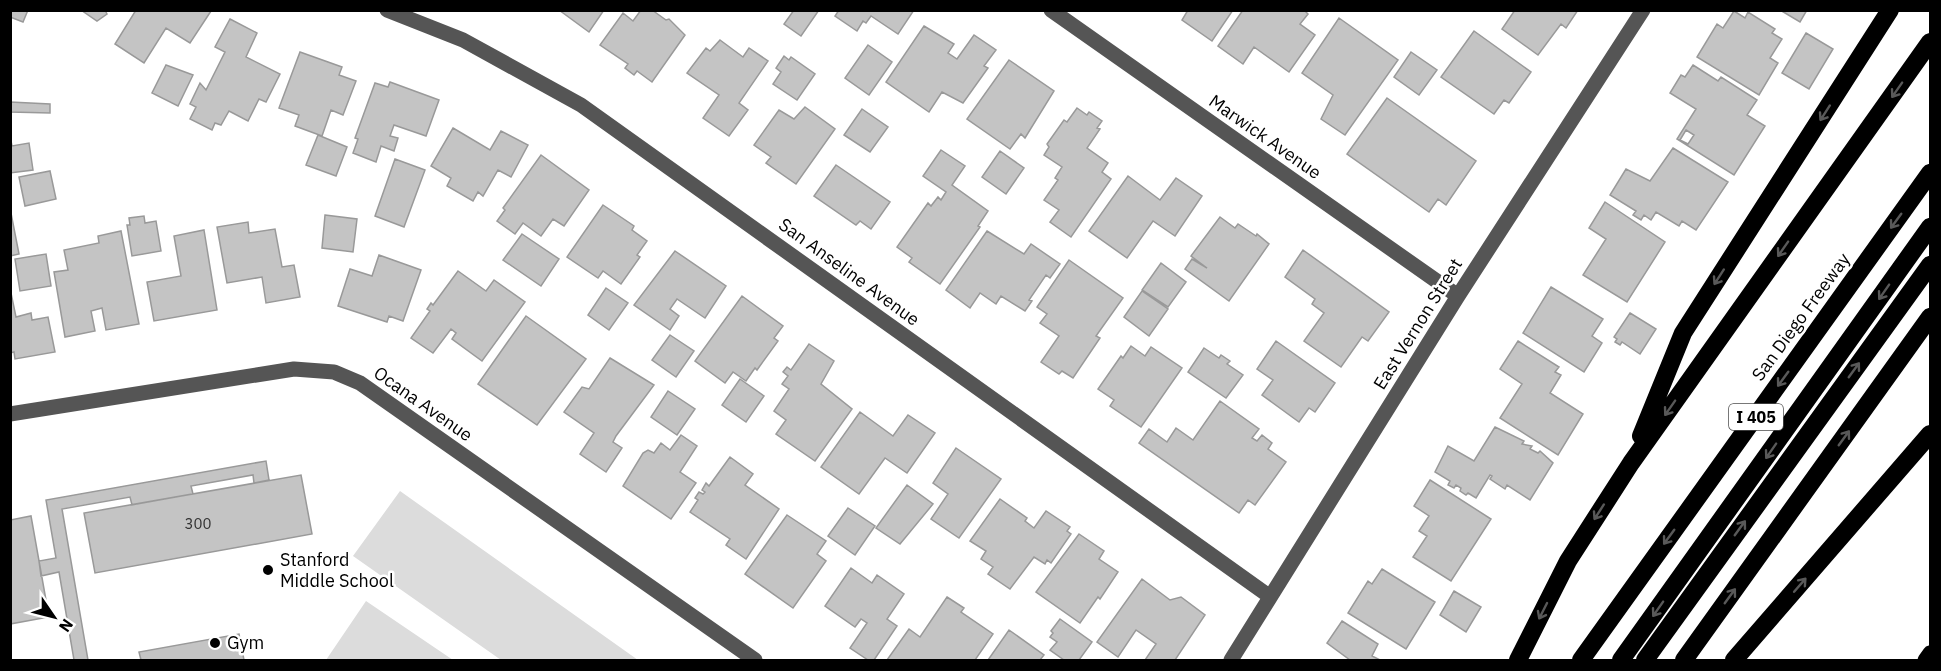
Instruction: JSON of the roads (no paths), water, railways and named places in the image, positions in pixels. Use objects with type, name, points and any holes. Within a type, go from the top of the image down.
[{"type":"highway","points":[[1631,463],[1683,333],[1890,10]]},
{"type":"highway","points":[[1518,660],[1568,561],[1631,463],[1930,42]]},
{"type":"highway","name":"San Diego Freeway","points":[[1581,660],[1930,173]]},
{"type":"highway","points":[[1622,660],[1930,227]]},
{"type":"highway","points":[[1645,660],[1930,265]]},
{"type":"highway","points":[[1684,660],[1930,317]]},
{"type":"highway","points":[[1734,660],[1930,434]]},
{"type":"main road","points":[[1925,660],[1930,653]]},
{"type":"street","name":"San Anseline Avenue","points":[[387,10],[463,40],[581,105],[1269,596]]},
{"type":"street","name":"Marwick Avenue","points":[[1051,10],[1458,296]]},
{"type":"street","name":"East Vernon Street","points":[[1231,660],[1458,296],[1643,10]]},
{"type":"street","name":"Ocana Avenue","points":[[10,414],[294,369],[334,372],[360,383],[755,660]]},
{"type":"place","name":"Stanford Middle School","points":[[268,570]]},
{"type":"place","name":"Gym","points":[[215,643]]}]
